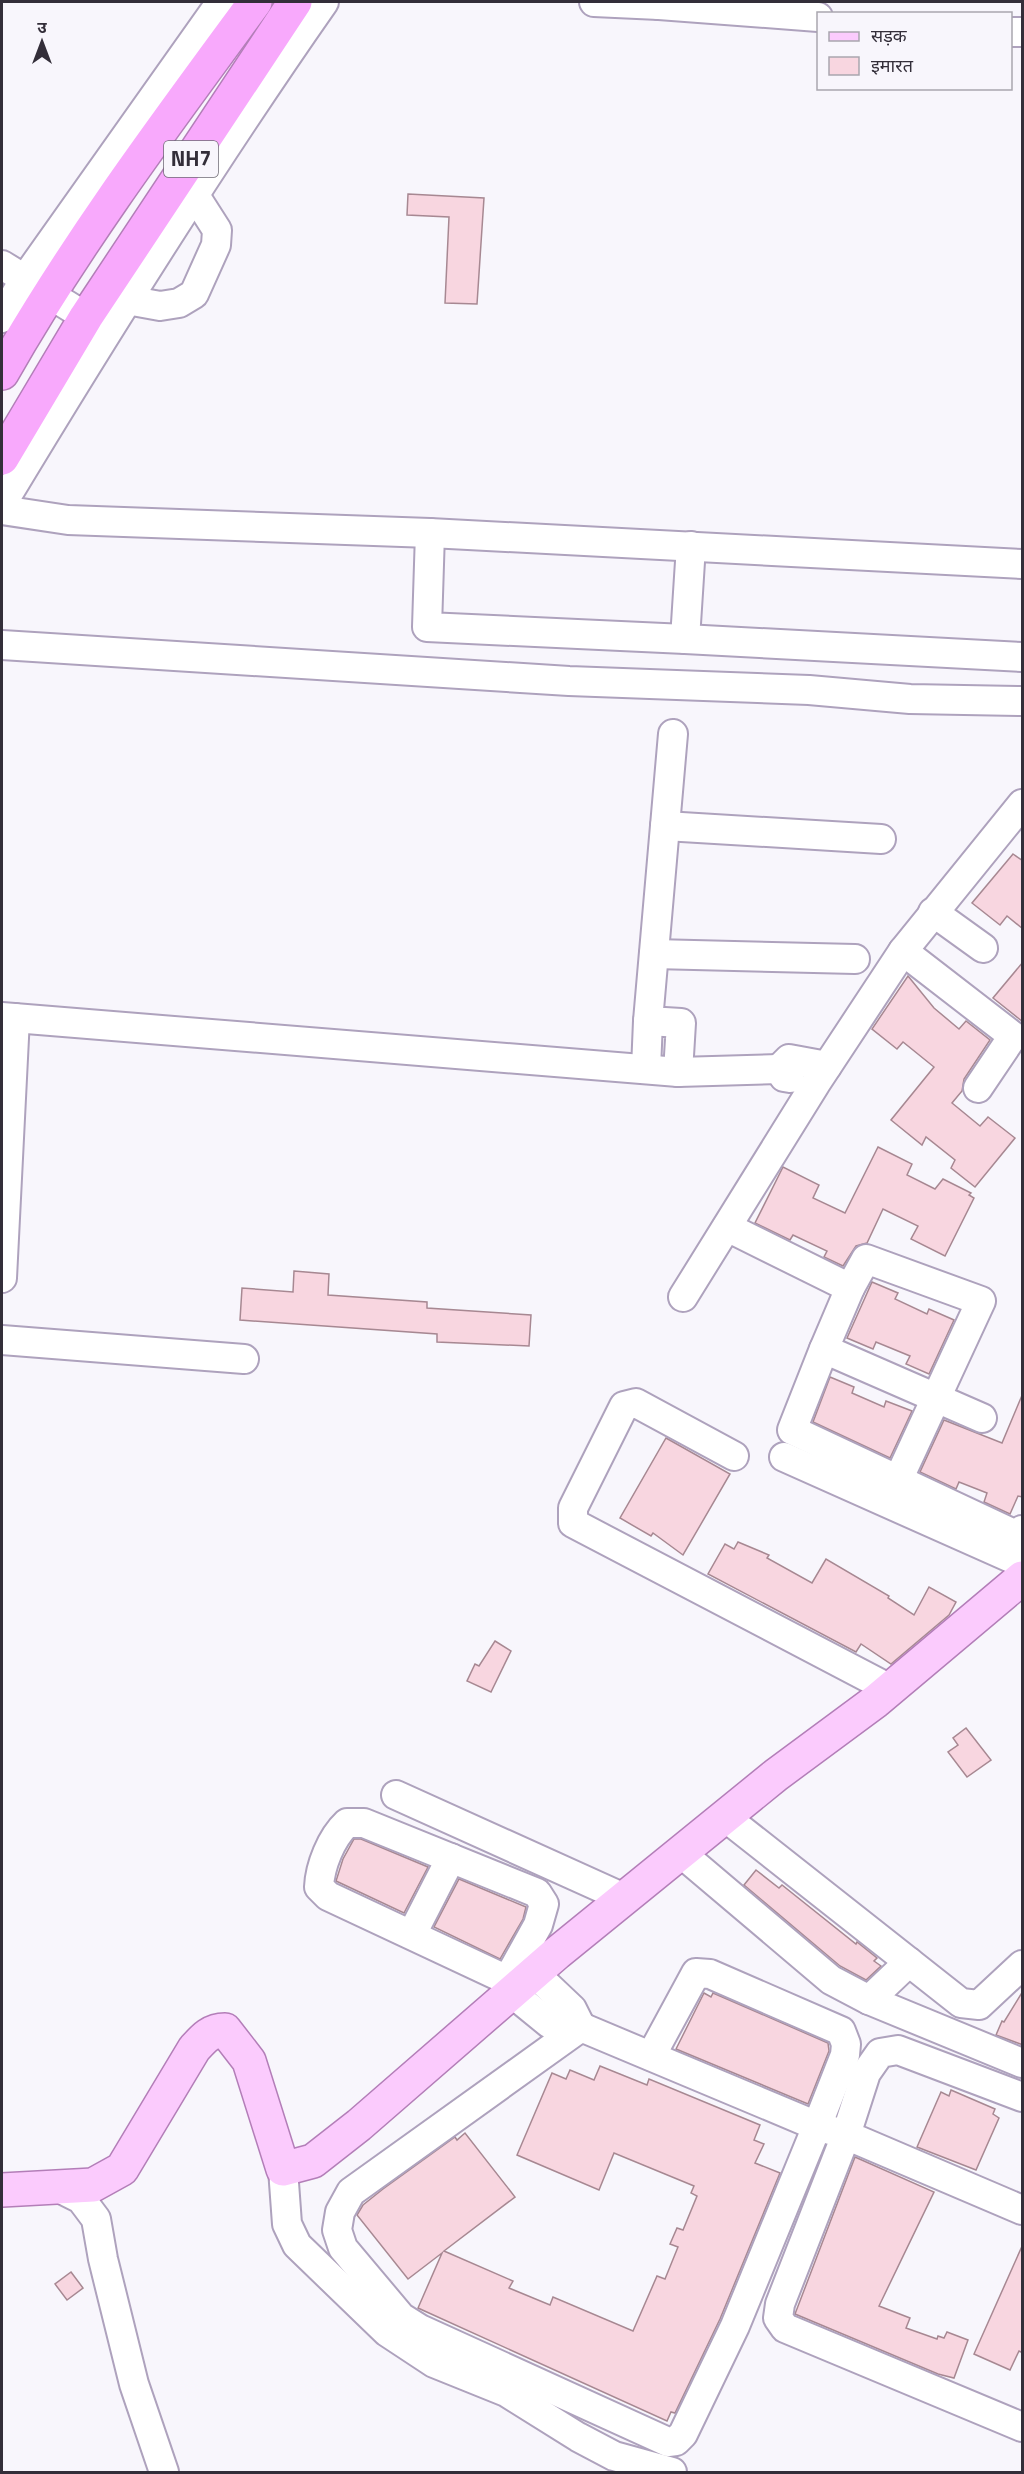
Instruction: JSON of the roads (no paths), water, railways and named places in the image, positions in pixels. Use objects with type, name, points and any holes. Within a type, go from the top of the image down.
[{"type":"highway","name":"NH7","points":[[2,373],[25,279],[160,130],[255,2]]},
{"type":"highway","name":"NH7","points":[[2,458],[97,324],[295,2]]},
{"type":"main road","points":[[2,2190],[93,2185],[122,2169],[194,2049],[206,2036],[219,2030],[225,2030],[249,2061],[283,2169],[313,2162],[518,1983],[724,1817],[890,1689],[1023,1578]]},
{"type":"street","points":[[2,318],[25,279],[221,2]]},
{"type":"street","points":[[2,504],[97,324],[127,300],[233,133],[324,2]]},
{"type":"street","points":[[594,2],[659,3],[817,17]]},
{"type":"street","points":[[127,300],[160,306],[179,303],[194,294],[216,245],[217,230],[194,194]]},
{"type":"street","points":[[25,279],[97,324]]},
{"type":"street","points":[[2,510],[68,520],[430,533],[1023,564]]},
{"type":"street","points":[[430,533],[427,627],[1023,657]]},
{"type":"street","points":[[685,639],[691,546]]},
{"type":"street","points":[[2,645],[569,681],[809,690],[910,699],[1023,701]]},
{"type":"street","points":[[646,1069],[648,1021],[673,734]]},
{"type":"street","points":[[683,1297],[822,1074],[903,951],[1023,804]]},
{"type":"street","points":[[665,826],[881,839]]},
{"type":"street","points":[[933,912],[982,948]]},
{"type":"street","points":[[903,951],[1013,1036],[978,1088]]},
{"type":"street","points":[[654,954],[855,959]]},
{"type":"street","points":[[2,1278],[8,1018],[678,1072],[779,1069],[789,1059],[822,1074]]},
{"type":"street","points":[[648,1021],[681,1023],[678,1072]]},
{"type":"street","points":[[727,1227],[850,1288]]},
{"type":"street","points":[[898,1480],[981,1301],[866,1259],[850,1288],[792,1430],[898,1480],[1017,1535],[1023,1530]]},
{"type":"street","points":[[2,1340],[244,1359]]},
{"type":"street","points":[[824,1349],[982,1418]]},
{"type":"street","points":[[734,1456],[636,1403],[630,1403],[624,1406],[573,1508],[573,1524],[890,1689]]},
{"type":"street","points":[[784,1457],[1023,1563]]},
{"type":"street","points":[[396,1795],[624,1898]]},
{"type":"street","points":[[724,1817],[962,2003],[979,2005],[1023,1965]]},
{"type":"street","points":[[518,1983],[544,1904],[537,1893],[364,1823],[347,1823],[337,1832],[320,1874],[319,1887],[328,1896],[572,2009],[581,2027],[1023,2210]]},
{"type":"street","points":[[681,1853],[831,1980],[869,2000],[1023,2062]]},
{"type":"street","points":[[411,1934],[451,1858]]},
{"type":"street","points":[[869,2000],[909,1962]]},
{"type":"street","points":[[581,2027],[351,2192],[340,2212],[337,2230],[343,2248],[401,2317],[420,2329],[668,2442],[676,2441],[683,2434],[735,2326],[845,2055],[846,2044],[841,2031],[710,1974],[696,1973],[651,2056]]},
{"type":"street","points":[[1023,2097],[898,2050],[880,2053],[866,2073],[846,2135],[778,2318],[785,2328],[1023,2427]]},
{"type":"street","points":[[283,2169],[287,2224],[297,2245],[387,2332],[434,2363],[524,2402],[587,2442],[614,2456],[672,2472]]},
{"type":"street","points":[[57,2187],[81,2199],[96,2219],[110,2290],[134,2384],[164,2472]]}]
